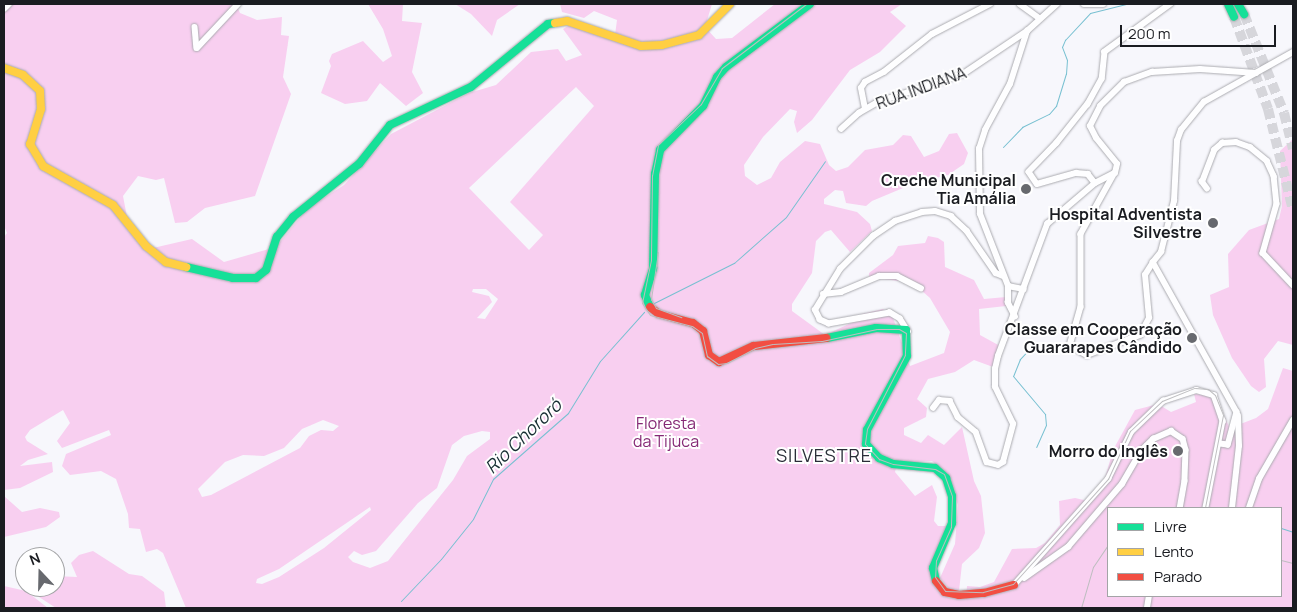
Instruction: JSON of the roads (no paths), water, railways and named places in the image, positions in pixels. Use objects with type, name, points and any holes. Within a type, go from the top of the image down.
[{"type":"main road","points":[[4,68],[35,83],[40,91],[41,109],[30,144],[44,166],[113,205],[146,246],[166,262],[234,278],[256,278],[266,270],[277,236],[293,217],[359,164],[390,125],[471,87],[548,24],[567,21],[641,46],[662,45],[699,35],[730,4]]},
{"type":"main road","points":[[810,4],[726,67],[717,77],[703,106],[660,150],[655,174],[653,268],[646,300],[652,310],[659,314],[693,323],[703,331],[708,355],[719,362],[754,346],[775,342],[821,339],[876,328],[891,327],[908,332],[907,356],[867,430],[866,444],[880,458],[893,464],[935,468],[946,478],[952,496],[952,523],[934,568],[937,586],[945,592],[959,595],[984,593],[1014,585]]},
{"type":"main road","points":[[1228,4],[1234,17]]},
{"type":"main road","points":[[1238,4],[1244,14]]},
{"type":"street","points":[[4,8],[9,4]]},
{"type":"street","points":[[194,27],[198,48],[238,4]]},
{"type":"street","points":[[865,109],[861,88],[865,82],[884,72],[932,34],[990,4]]},
{"type":"street","points":[[1020,4],[1038,18]]},
{"type":"street","points":[[1015,318],[1008,303],[1008,286],[980,214],[979,149],[985,130],[1010,84],[1027,32],[1038,18],[1057,4]]},
{"type":"street","points":[[1084,4],[1102,4]]},
{"type":"street","points":[[1095,183],[1088,174],[1076,173],[1037,184],[1029,172],[1058,143],[1088,104],[1102,79],[1105,52],[1171,4]]},
{"type":"street","name":"RUA INDIANA","points":[[841,129],[865,109],[962,74],[1027,32]]},
{"type":"street","points":[[1259,73],[1200,69],[1152,72],[1124,82],[1110,92],[1090,126],[1096,138],[1117,164],[1115,173],[1081,234],[1082,307],[1080,321],[1071,342],[1072,349],[1087,355],[1107,345],[1140,336],[1146,328],[1149,318],[1145,275],[1160,252],[1174,201],[1176,141],[1181,130],[1204,102],[1259,73],[1293,52]]},
{"type":"street","points":[[1207,188],[1202,182],[1218,144],[1236,142],[1250,147],[1267,161],[1274,176],[1277,204],[1264,254],[1293,286]]},
{"type":"street","points":[[933,408],[939,400],[950,401],[958,417],[976,432],[986,462],[998,465],[1003,462],[1013,424],[995,387],[995,369],[1015,318],[1047,224],[1095,183],[1115,173]]},
{"type":"street","points":[[908,332],[900,319],[890,313],[825,322],[815,310],[840,269],[873,236],[895,221],[922,212],[943,213],[955,219],[996,273],[1004,276]]},
{"type":"street","points":[[1153,262],[1237,412],[1239,446],[1232,507]]},
{"type":"street","points":[[823,294],[841,292],[879,276],[897,276],[921,288]]},
{"type":"street","points":[[1008,286],[1024,289]]},
{"type":"street","points":[[1014,585],[1108,479],[1131,432],[1163,401],[1196,390],[1214,395],[1224,421],[1206,507]]},
{"type":"street","points":[[1220,444],[1228,445],[1237,412]]},
{"type":"street","points":[[1249,507],[1259,479],[1293,420]]},
{"type":"street","points":[[1014,585],[1068,547],[1122,484],[1142,450],[1153,439],[1171,431],[1183,439],[1186,450],[1185,481],[1180,507]]},
{"type":"waterway","points":[[1003,147],[1022,127],[1049,114],[1056,106],[1066,74],[1067,60],[1062,47],[1065,40],[1090,13],[1126,4]]},
{"type":"waterway","name":"Rio Chororó","points":[[652,304],[734,263],[786,217],[825,161]]},
{"type":"waterway","name":"Rio Chororó","points":[[401,601],[441,559],[473,519],[493,479],[568,413],[600,361],[644,312]]},
{"type":"waterway","points":[[1034,344],[1020,359],[1013,376],[1045,414],[1046,425],[1036,447]]},
{"type":"waterway","points":[[1282,528],[1293,532]]},
{"type":"tunnel","points":[[1244,14],[1284,113],[1293,149]]},
{"type":"tunnel","points":[[1234,17],[1268,109],[1293,210]]},
{"type":"tram line","points":[[806,4],[722,68],[701,104],[658,145],[652,175],[651,260],[642,303],[650,315],[692,326],[702,333],[707,356],[718,364],[727,363],[755,348],[773,344],[822,341],[877,329],[899,329],[906,333],[905,355],[867,429],[865,444],[879,459],[893,464],[935,469],[944,474],[952,496],[951,527],[936,560],[935,577],[945,591],[983,592],[1013,584],[1108,479],[1130,431],[1162,401],[1195,388],[1208,389],[1215,395],[1223,415],[1205,507]]},
{"type":"tram line","points":[[658,252],[651,299],[656,308],[681,317]]},
{"type":"tram line","points":[[1081,608],[1093,567],[1107,546]]},
{"type":"tram line","points":[[1282,560],[1293,563]]},
{"type":"place","name":"Creche Municipal Tia Amália","points":[[1026,189]]},
{"type":"place","name":"Hospital Adventista Silvestre","points":[[1213,223]]},
{"type":"place","name":"Classe em Cooperação Guararapes Cândido","points":[[1192,338]]},
{"type":"place","name":"Morro do Inglês","points":[[1178,451]]},
{"type":"district","name":"SILVESTRE","points":[[824,455]]},
{"type":"park label","name":"Floresta da Tijuca","points":[[666,432]]}]
